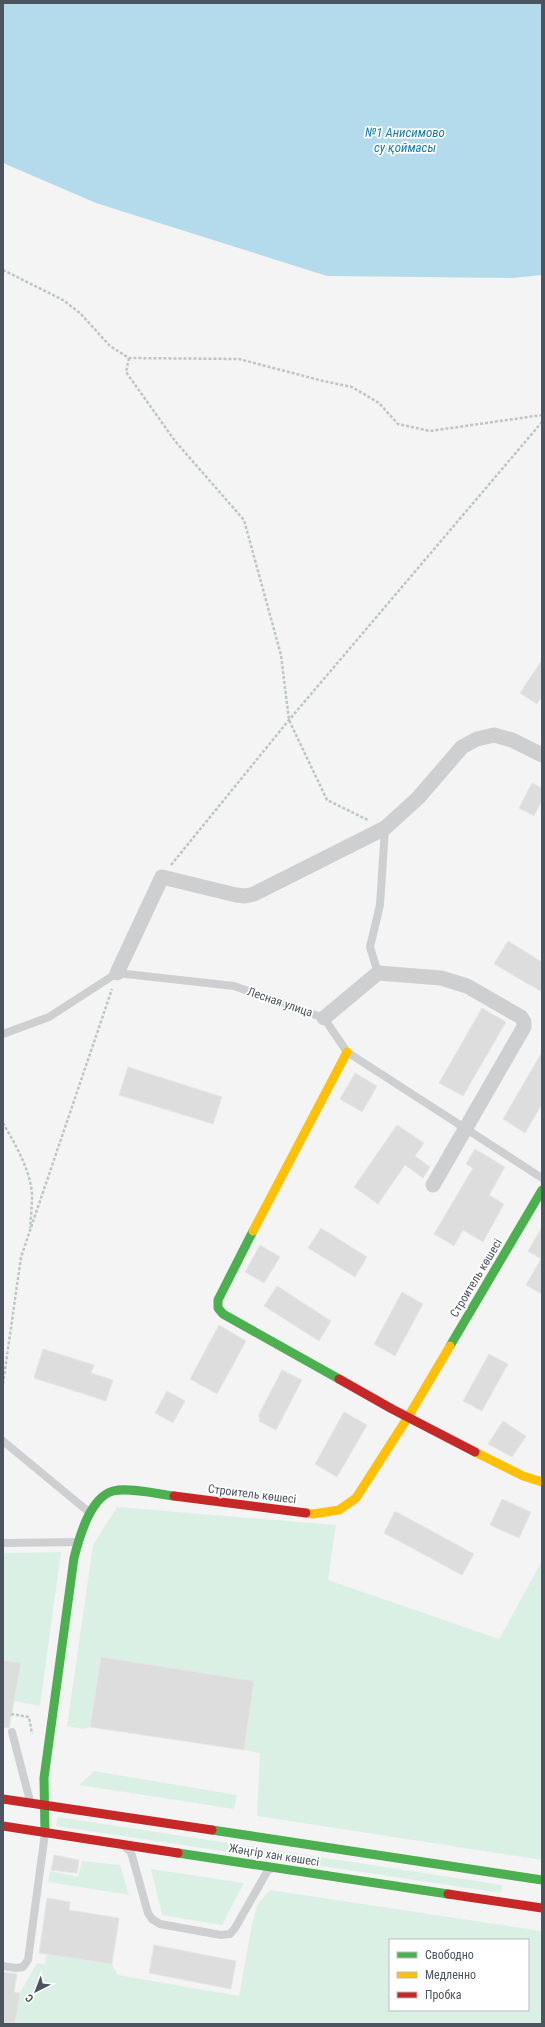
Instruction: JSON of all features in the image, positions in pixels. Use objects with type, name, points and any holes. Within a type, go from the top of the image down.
[{"type":"street","points":[[118,973],[162,877],[245,896],[254,894],[385,828],[418,798],[462,748],[477,739],[494,735],[512,740],[542,755]]},
{"type":"street","points":[[324,1018],[378,973],[441,978],[467,986],[521,1017],[524,1022],[524,1027],[433,1185]]},
{"type":"street","points":[[347,1052],[234,1267],[218,1300],[218,1308],[223,1314],[408,1417],[523,1476],[542,1482]]},
{"type":"street","name":"Строитель көшесі","points":[[45,1833],[46,1807],[44,1778],[74,1558],[82,1527],[90,1513],[103,1497],[112,1491],[125,1490],[313,1514],[339,1510],[356,1498],[408,1417],[542,1190]]},
{"type":"street","name":"Жәңгір хан көшесі","points":[[3,1799],[46,1807],[542,1880]]},
{"type":"street","name":"Жәңгір хан көшесі","points":[[3,1826],[542,1908]]},
{"type":"lane","points":[[378,973],[370,947],[380,905],[385,828]]},
{"type":"lane","points":[[3,1034],[49,1016],[118,973]]},
{"type":"lane","name":"Лесная улица","points":[[118,973],[234,986],[324,1018],[347,1052],[542,1178]]},
{"type":"lane","points":[[3,1441],[90,1513]]},
{"type":"lane","points":[[3,1542],[78,1542]]},
{"type":"lane","points":[[12,1732],[31,1804]]},
{"type":"lane","points":[[3,1966],[16,1968],[23,1966],[28,1960],[45,1833]]},
{"type":"lane","points":[[121,1844],[131,1852],[148,1913],[152,1919],[160,1924],[221,1935],[230,1934],[235,1928],[268,1870],[276,1867]]},
{"type":"path","points":[[3,270],[63,300],[80,313],[110,346],[129,358],[239,359],[352,387],[379,403],[398,424],[430,431],[542,415]]},
{"type":"path","points":[[129,358],[126,372],[175,441],[244,520],[281,655],[289,720],[327,800],[385,828]]},
{"type":"path","points":[[162,877],[289,720],[542,422]]},
{"type":"path","points":[[3,1384],[21,1257],[118,973]]},
{"type":"path","points":[[3,1123],[17,1148],[28,1174],[32,1193],[30,1232]]},
{"type":"path","points":[[11,1714],[29,1717],[32,1738]]},
{"type":"green space","points":[[117,1507],[336,1525],[328,1580],[499,1639],[542,1561],[542,1860],[257,1816],[260,1753],[244,1750],[254,1681],[101,1657],[90,1727],[83,1729],[67,1726],[93,1545]]},
{"type":"green space","points":[[61,1552],[40,1706],[14,1701],[21,1663],[3,1660],[3,1553]]},
{"type":"green space","points":[[94,1771],[237,1795],[234,1809],[79,1785]]},
{"type":"green space","points":[[58,1817],[502,1885],[501,1893],[56,1826]]},
{"type":"green space","points":[[82,1861],[120,1865],[129,1895],[48,1882],[50,1871],[78,1877]]},
{"type":"green space","points":[[151,1869],[244,1883],[222,1925],[162,1915]]},
{"type":"green space","points":[[270,1890],[542,1931],[542,2024],[15,2024],[20,1993],[37,1963],[45,1964],[47,1954],[112,1964],[118,1975],[239,1996],[252,1924],[257,1905]]},
{"type":"water","name":"№1 Анисимово су қоймасы","points":[[3,3],[542,3],[542,275],[513,278],[327,276],[96,203],[3,163]]},
{"type":"building","points":[[542,660],[542,696],[537,704],[520,693]]},
{"type":"building","points":[[532,783],[542,788],[542,800],[534,816],[519,808]]},
{"type":"building","points":[[508,941],[542,962],[542,992],[494,964]]},
{"type":"building","points":[[482,1008],[506,1022],[463,1096],[439,1083]]},
{"type":"building","points":[[542,1052],[542,1104],[525,1133],[503,1119]]},
{"type":"building","points":[[128,1067],[222,1097],[213,1124],[119,1095]]},
{"type":"building","points":[[355,1073],[377,1086],[362,1112],[340,1099]]},
{"type":"building","points":[[397,1125],[424,1143],[415,1156],[430,1167],[423,1178],[405,1165],[378,1204],[354,1187]]},
{"type":"building","points":[[475,1149],[505,1167],[489,1195],[504,1204],[483,1242],[463,1230],[454,1246],[434,1234],[473,1168],[466,1164]]},
{"type":"building","points":[[542,1227],[542,1294],[526,1285],[541,1259],[528,1251]]},
{"type":"building","points":[[321,1228],[367,1257],[355,1277],[308,1248]]},
{"type":"building","points":[[260,1245],[280,1257],[264,1283],[245,1272]]},
{"type":"building","points":[[277,1286],[331,1321],[319,1341],[264,1306]]},
{"type":"building","points":[[402,1292],[423,1304],[395,1356],[374,1344]]},
{"type":"building","points":[[219,1325],[246,1341],[217,1394],[190,1379]]},
{"type":"building","points":[[43,1349],[94,1365],[91,1373],[113,1380],[106,1401],[34,1378]]},
{"type":"building","points":[[489,1354],[508,1364],[482,1411],[463,1401]]},
{"type":"building","points":[[282,1370],[302,1380],[276,1430],[259,1421],[260,1418],[258,1416]]},
{"type":"building","points":[[167,1391],[185,1401],[173,1423],[155,1413]]},
{"type":"building","points":[[344,1412],[367,1425],[337,1477],[315,1464]]},
{"type":"building","points":[[503,1421],[526,1436],[512,1457],[488,1444]]},
{"type":"building","points":[[502,1499],[531,1512],[519,1538],[490,1525]]},
{"type":"building","points":[[395,1511],[474,1554],[462,1575],[384,1533]]},
{"type":"building","points":[[101,1657],[254,1681],[244,1750],[90,1727]]},
{"type":"building","points":[[3,1660],[21,1663],[9,1728],[3,1727]]},
{"type":"building","points":[[54,1855],[79,1860],[77,1873],[51,1870]]},
{"type":"building","points":[[47,1898],[70,1902],[69,1910],[119,1918],[112,1964],[39,1953]]},
{"type":"building","points":[[154,1945],[236,1961],[231,1989],[149,1973]]},
{"type":"building","points":[[3,1972],[17,1974],[14,1992],[20,1993],[15,2024],[3,2024]]},
{"type":"traffic: fast","points":[[450,1346],[542,1190]]},
{"type":"traffic: fast","points":[[253,1231],[218,1300],[218,1308],[223,1314],[339,1379]]},
{"type":"traffic: fast","points":[[45,1833],[44,1778],[74,1558],[82,1530],[98,1501],[113,1491],[135,1490],[174,1496]]},
{"type":"traffic: fast","points":[[212,1830],[542,1880]]},
{"type":"traffic: fast","points":[[178,1853],[448,1894]]},
{"type":"traffic: slow","points":[[253,1231],[347,1052]]},
{"type":"traffic: slow","points":[[306,1513],[313,1514],[339,1510],[356,1498],[408,1417],[450,1346]]},
{"type":"traffic: slow","points":[[475,1452],[523,1476],[542,1482]]},
{"type":"traffic: jam","points":[[339,1379],[392,1409],[475,1452]]},
{"type":"traffic: jam","points":[[174,1496],[306,1513]]},
{"type":"traffic: jam","points":[[3,1799],[212,1830]]},
{"type":"traffic: jam","points":[[3,1826],[178,1853]]},
{"type":"traffic: jam","points":[[448,1894],[542,1908]]}]
